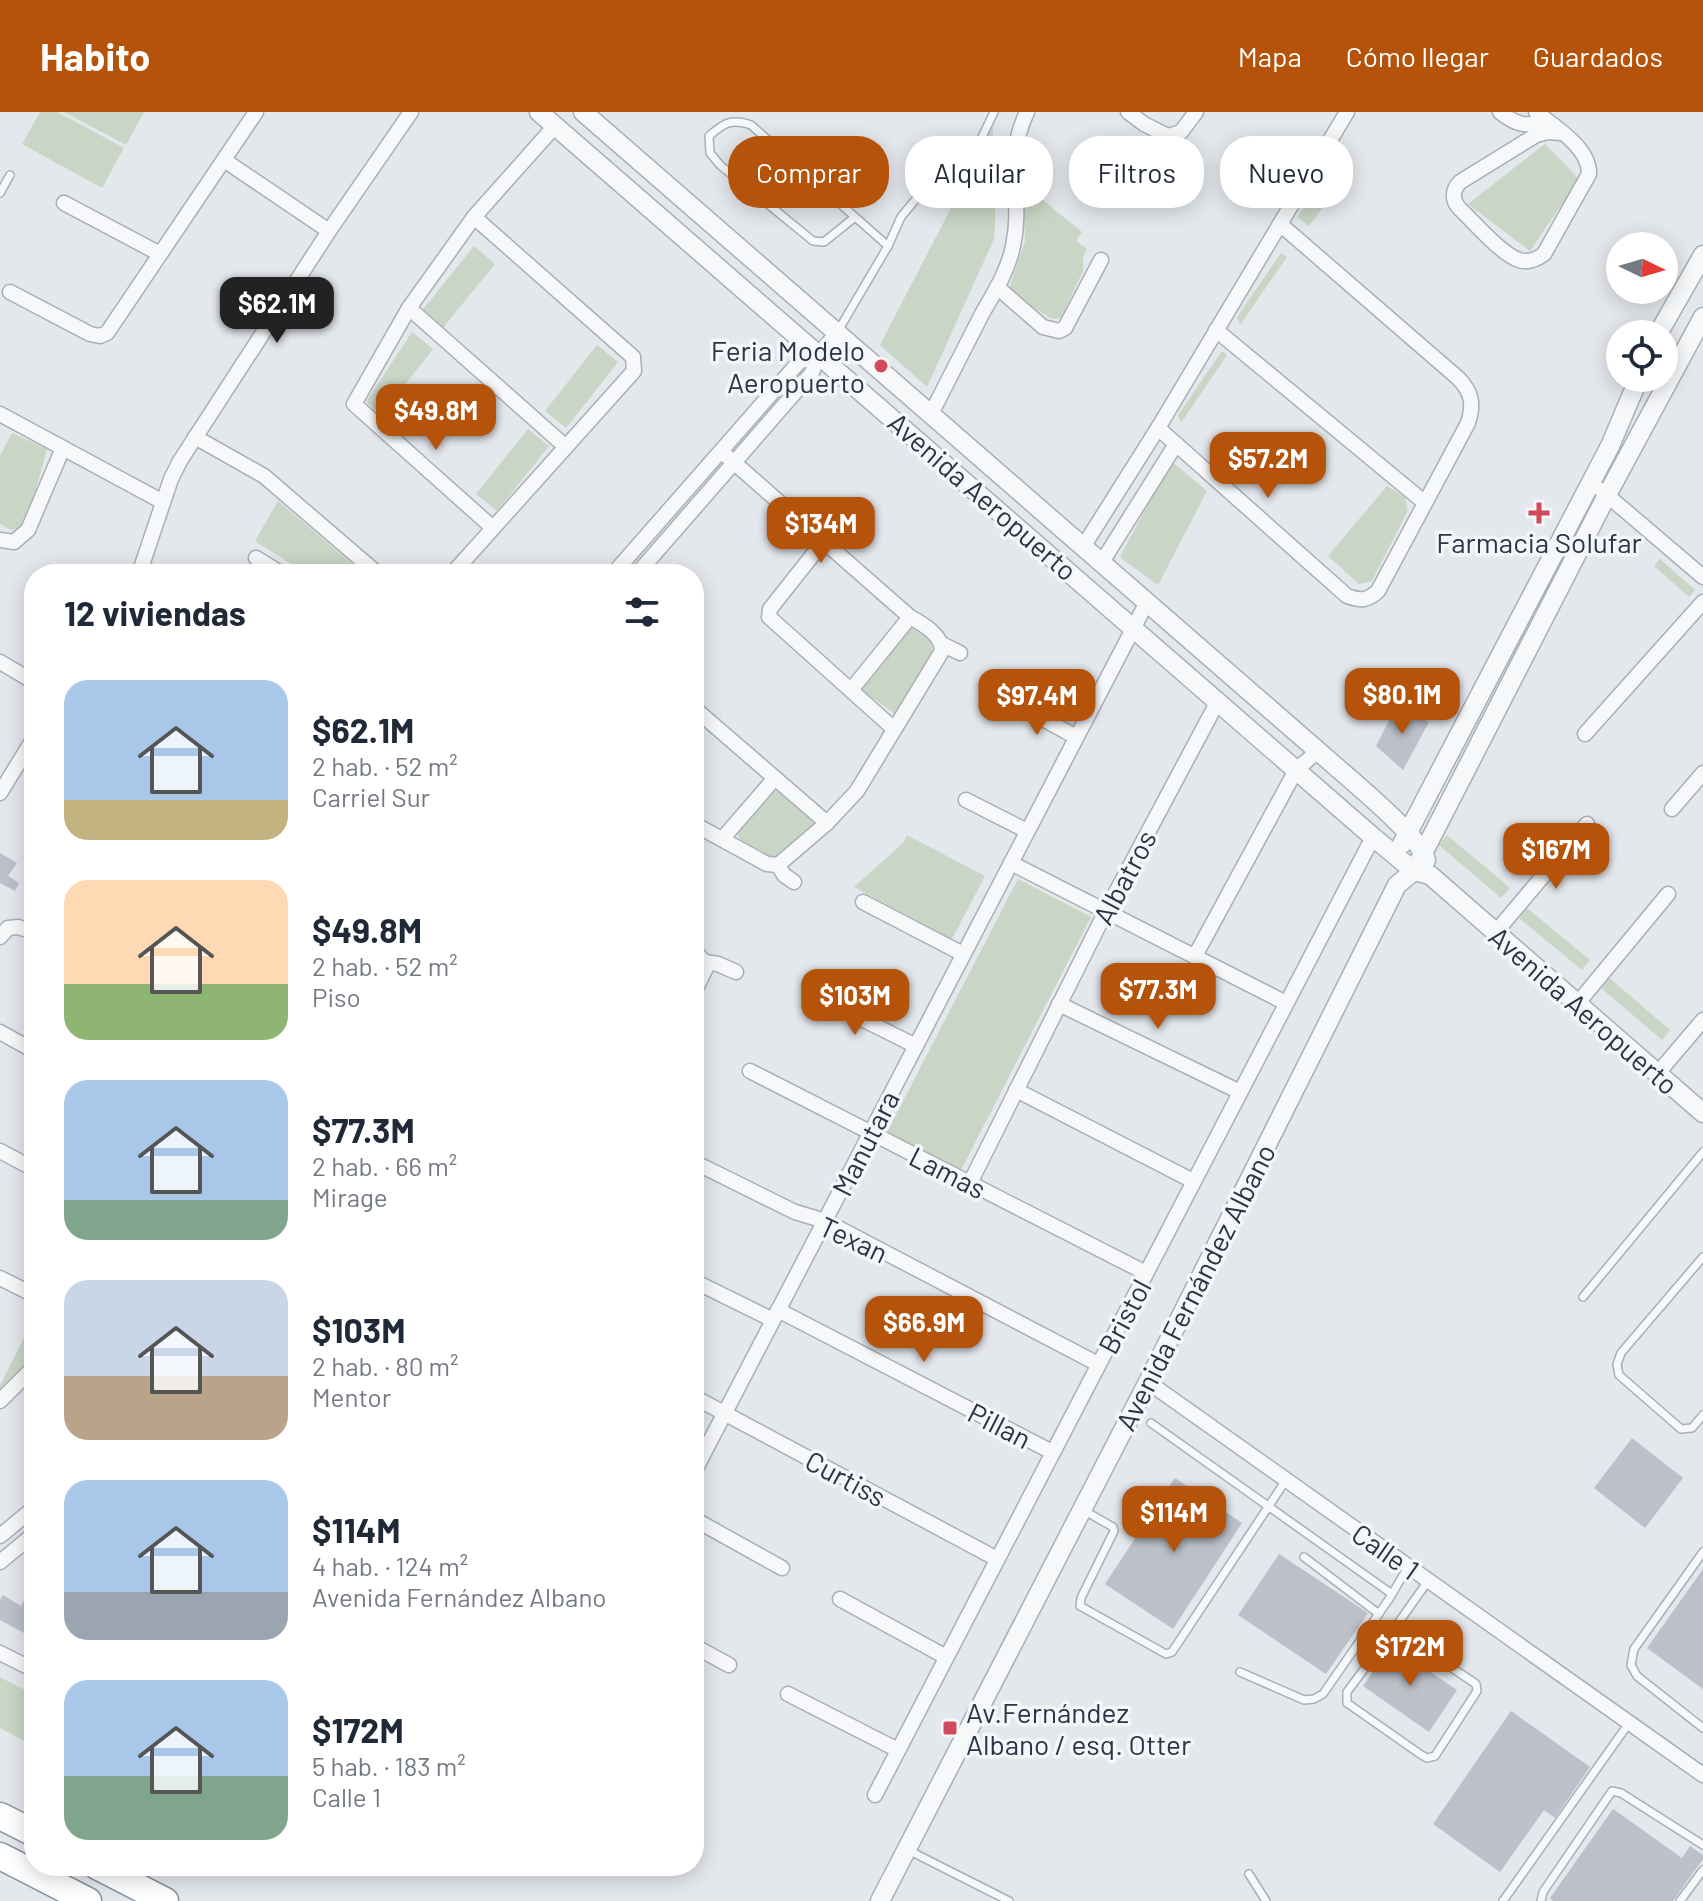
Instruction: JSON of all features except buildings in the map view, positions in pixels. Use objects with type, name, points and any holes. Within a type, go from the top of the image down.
[{"type":"highway","points":[[0,1816],[24,1828]]},
{"type":"highway","points":[[0,1856],[24,1868]]},
{"type":"highway","points":[[39,1876],[88,1901]]},
{"type":"highway","points":[[116,1876],[165,1901]]},
{"type":"street","points":[[10,292],[90,334],[100,336],[114,325],[256,112]]},
{"type":"street","points":[[142,564],[175,471],[195,437],[329,231],[411,112]]},
{"type":"street","name":"Avenida Aeropuerto","points":[[539,112],[1373,837],[1495,933],[1703,1113]]},
{"type":"street","name":"Avenida Aeropuerto","points":[[583,112],[1318,751],[1408,833],[1424,853]]},
{"type":"street","points":[[931,414],[997,287],[1014,241],[1013,163],[1018,135],[1027,112]]},
{"type":"street","points":[[1128,112],[1160,134],[1168,136],[1181,132],[1196,112]]},
{"type":"street","points":[[1333,136],[1347,112]]},
{"type":"street","points":[[1336,136],[1356,112]]},
{"type":"street","points":[[1505,116],[1530,125],[1541,116],[1561,133],[1585,156],[1590,170],[1588,180],[1547,250],[1535,260],[1521,261],[1510,256],[1454,201],[1455,190],[1460,182],[1542,133],[1561,133]]},
{"type":"street","points":[[1505,116],[1512,138],[1506,153]]},
{"type":"street","points":[[493,528],[354,404],[409,308],[474,217],[555,126]]},
{"type":"street","points":[[224,160],[329,231]]},
{"type":"street","points":[[64,203],[160,254]]},
{"type":"street","points":[[1083,547],[1290,208]]},
{"type":"street","points":[[461,564],[634,371],[633,357],[474,217]]},
{"type":"street","points":[[1158,428],[1347,596],[1360,601],[1378,591],[1468,423],[1473,400],[1468,387],[1280,224]]},
{"type":"street","points":[[1666,320],[1703,255]]},
{"type":"street","points":[[997,287],[1043,327],[1059,331],[1065,328],[1101,260]]},
{"type":"street","points":[[409,308],[566,447]]},
{"type":"street","name":"Avenida Fernández Albano","points":[[1397,885],[1422,873],[1424,853],[1607,495],[1703,317]]},
{"type":"street","points":[[1216,330],[1424,502]]},
{"type":"street","points":[[646,564],[812,373],[818,355],[837,333]]},
{"type":"street","points":[[622,564],[799,362],[818,355]]},
{"type":"street","name":"Avenida Fernández Albano","points":[[880,1901],[1148,1382],[1397,885],[1396,856],[1591,482],[1634,392]]},
{"type":"street","points":[[0,414],[163,502]]},
{"type":"street","points":[[195,437],[264,476],[366,564]]},
{"type":"street","points":[[1102,562],[1176,444]]},
{"type":"street","points":[[0,540],[14,542],[28,530],[63,448]]},
{"type":"street","points":[[704,829],[767,864],[778,865],[827,823],[857,791],[942,651],[939,639],[722,452]]},
{"type":"street","points":[[1591,482],[1703,577]]},
{"type":"street","points":[[823,542],[768,613],[772,621],[894,729]]},
{"type":"street","points":[[256,558],[266,564]]},
{"type":"street","name":"Manutara","points":[[704,1453],[1147,602]]},
{"type":"street","points":[[1585,734],[1703,602]]},
{"type":"street","points":[[851,690],[910,617]]},
{"type":"street","points":[[942,644],[960,653]]},
{"type":"street","points":[[0,662],[24,676]]},
{"type":"street","name":"Albatros","points":[[970,1183],[1106,911],[1218,701]]},
{"type":"street","points":[[1016,704],[1076,737]]},
{"type":"street","points":[[704,717],[827,823]]},
{"type":"street","points":[[1195,956],[1296,770],[1318,751]]},
{"type":"street","points":[[0,793],[24,754]]},
{"type":"street","points":[[1672,809],[1703,773]]},
{"type":"street","points":[[723,838],[775,778]]},
{"type":"street","points":[[966,800],[1027,831]]},
{"type":"street","points":[[1495,933],[1587,824]]},
{"type":"street","name":"Bristol","points":[[875,1795],[1373,837]]},
{"type":"street","points":[[1011,863],[1286,1003]]},
{"type":"street","points":[[778,865],[784,875],[794,882]]},
{"type":"street","points":[[1577,1004],[1668,894]]},
{"type":"street","points":[[863,902],[963,954]]},
{"type":"street","points":[[0,937],[8,928],[24,930]]},
{"type":"street","points":[[704,958],[736,972]]},
{"type":"street","points":[[812,994],[916,1046]]},
{"type":"street","points":[[1059,1004],[1240,1092]]},
{"type":"street","points":[[1658,1073],[1703,1020]]},
{"type":"street","points":[[0,1032],[24,1045]]},
{"type":"street","name":"Lamas","points":[[750,1071],[1146,1273]]},
{"type":"street","points":[[1016,1090],[1193,1181]]},
{"type":"street","points":[[0,1151],[24,1164]]},
{"type":"street","name":"Texan","points":[[704,1167],[795,1212],[825,1221],[1098,1364]]},
{"type":"street","points":[[0,1278],[24,1290]]},
{"type":"street","name":"Pillan","points":[[704,1285],[776,1315],[1052,1452]]},
{"type":"street","points":[[0,1401],[24,1377]]},
{"type":"street","name":"Calle 1","points":[[1148,1382],[1703,1775]]},
{"type":"street","name":"Curtiss","points":[[704,1402],[997,1559]]},
{"type":"street","points":[[0,1536],[24,1516]]},
{"type":"street","points":[[704,1525],[782,1568]]},
{"type":"street","points":[[0,1562],[24,1542]]},
{"type":"street","points":[[840,1599],[946,1657]]},
{"type":"street","points":[[704,1651],[729,1665]]},
{"type":"street","points":[[0,1653],[24,1665]]},
{"type":"street","points":[[788,1694],[898,1750]]},
{"type":"lane","points":[[837,333],[888,246],[901,217],[916,199],[952,186],[962,179],[994,112]]},
{"type":"lane","points":[[855,217],[824,242],[813,241],[720,165],[710,153],[709,136],[726,122],[738,120],[751,125],[888,246]]},
{"type":"lane","points":[[0,193],[10,175]]},
{"type":"lane","points":[[1583,1297],[1703,1152]]},
{"type":"lane","points":[[1703,1257],[1621,1353],[1617,1364],[1619,1375],[1681,1429],[1692,1428],[1703,1415]]},
{"type":"lane","points":[[1151,1423],[1392,1594]]},
{"type":"lane","points":[[1082,1510],[1113,1527],[1114,1531],[1080,1606],[1166,1654],[1172,1652],[1286,1480]]},
{"type":"lane","points":[[1703,1552],[1634,1649],[1631,1665],[1637,1676],[1703,1728]]},
{"type":"lane","points":[[1304,1557],[1379,1614]]},
{"type":"lane","points":[[1240,1672],[1304,1700],[1323,1694],[1408,1567]]},
{"type":"lane","points":[[1394,1629],[1476,1684],[1477,1691],[1435,1756],[1427,1758],[1420,1754],[1347,1703],[1347,1692],[1428,1581]]},
{"type":"lane","points":[[1503,1901],[1629,1723]]},
{"type":"lane","points":[[1541,1901],[1543,1892],[1612,1791],[1621,1793],[1703,1845]]},
{"type":"lane","points":[[907,1849],[1009,1901]]},
{"type":"lane","points":[[1680,1901],[1703,1870]]},
{"type":"lane","points":[[1249,1874],[1266,1901]]},
{"type":"green space","points":[[40,112],[57,112],[124,148],[102,188],[22,144]]},
{"type":"green space","points":[[64,112],[144,112],[126,145]]},
{"type":"green space","points":[[1545,144],[1579,179],[1530,251],[1468,204]]},
{"type":"green space","points":[[951,208],[995,208],[994,239],[927,387],[880,345]]},
{"type":"green space","points":[[1024,208],[1052,208],[1082,232],[1076,241],[1087,249],[1083,271],[1061,318],[1052,319],[1008,292],[1025,241]]},
{"type":"green space","points":[[1304,208],[1322,208],[1309,226],[1297,217]]},
{"type":"green space","points":[[474,246],[495,264],[442,329],[421,312]]},
{"type":"green space","points":[[1281,253],[1287,257],[1240,325],[1237,317]]},
{"type":"green space","points":[[412,332],[433,349],[381,415],[366,402]]},
{"type":"green space","points":[[597,345],[618,362],[566,428],[545,411]]},
{"type":"green space","points":[[1222,351],[1227,355],[1181,423],[1178,415]]},
{"type":"green space","points":[[528,429],[549,446],[497,511],[476,494]]},
{"type":"green space","points":[[12,433],[47,449],[36,489],[20,528],[11,530],[0,524],[0,456]]},
{"type":"green space","points":[[1171,461],[1207,491],[1158,585],[1120,557]]},
{"type":"green space","points":[[1387,486],[1405,497],[1408,510],[1372,581],[1359,584],[1328,556]]},
{"type":"green space","points":[[278,501],[352,564],[291,564],[255,541]]},
{"type":"green space","points":[[1660,559],[1695,590],[1689,597],[1654,566]]},
{"type":"green space","points":[[910,627],[930,643],[932,658],[895,714],[859,688]]},
{"type":"green space","points":[[785,790],[813,817],[812,830],[784,854],[778,857],[764,855],[740,841],[736,829],[769,792]]},
{"type":"green space","points":[[907,835],[985,876],[952,939],[854,887],[903,843]]},
{"type":"green space","points":[[1447,835],[1510,888],[1501,898],[1439,845]]},
{"type":"green space","points":[[1018,879],[1091,917],[961,1170],[887,1132]]},
{"type":"green space","points":[[1527,908],[1590,960],[1582,970],[1519,918]]},
{"type":"green space","points":[[1608,977],[1670,1030],[1662,1040],[1600,987]]},
{"type":"green space","points":[[24,1338],[24,1369],[0,1389]]},
{"type":"green space","points":[[0,1677],[24,1690],[24,1741],[0,1728]]},
{"type":"place","name":"Feria Modelo Aeropuerto","points":[[881,366]]},
{"type":"place","name":"Farmacia Solufar","points":[[1539,513]]},
{"type":"place","name":"Av.Fernández Albano / esq. Otter","points":[[950,1728]]}]
